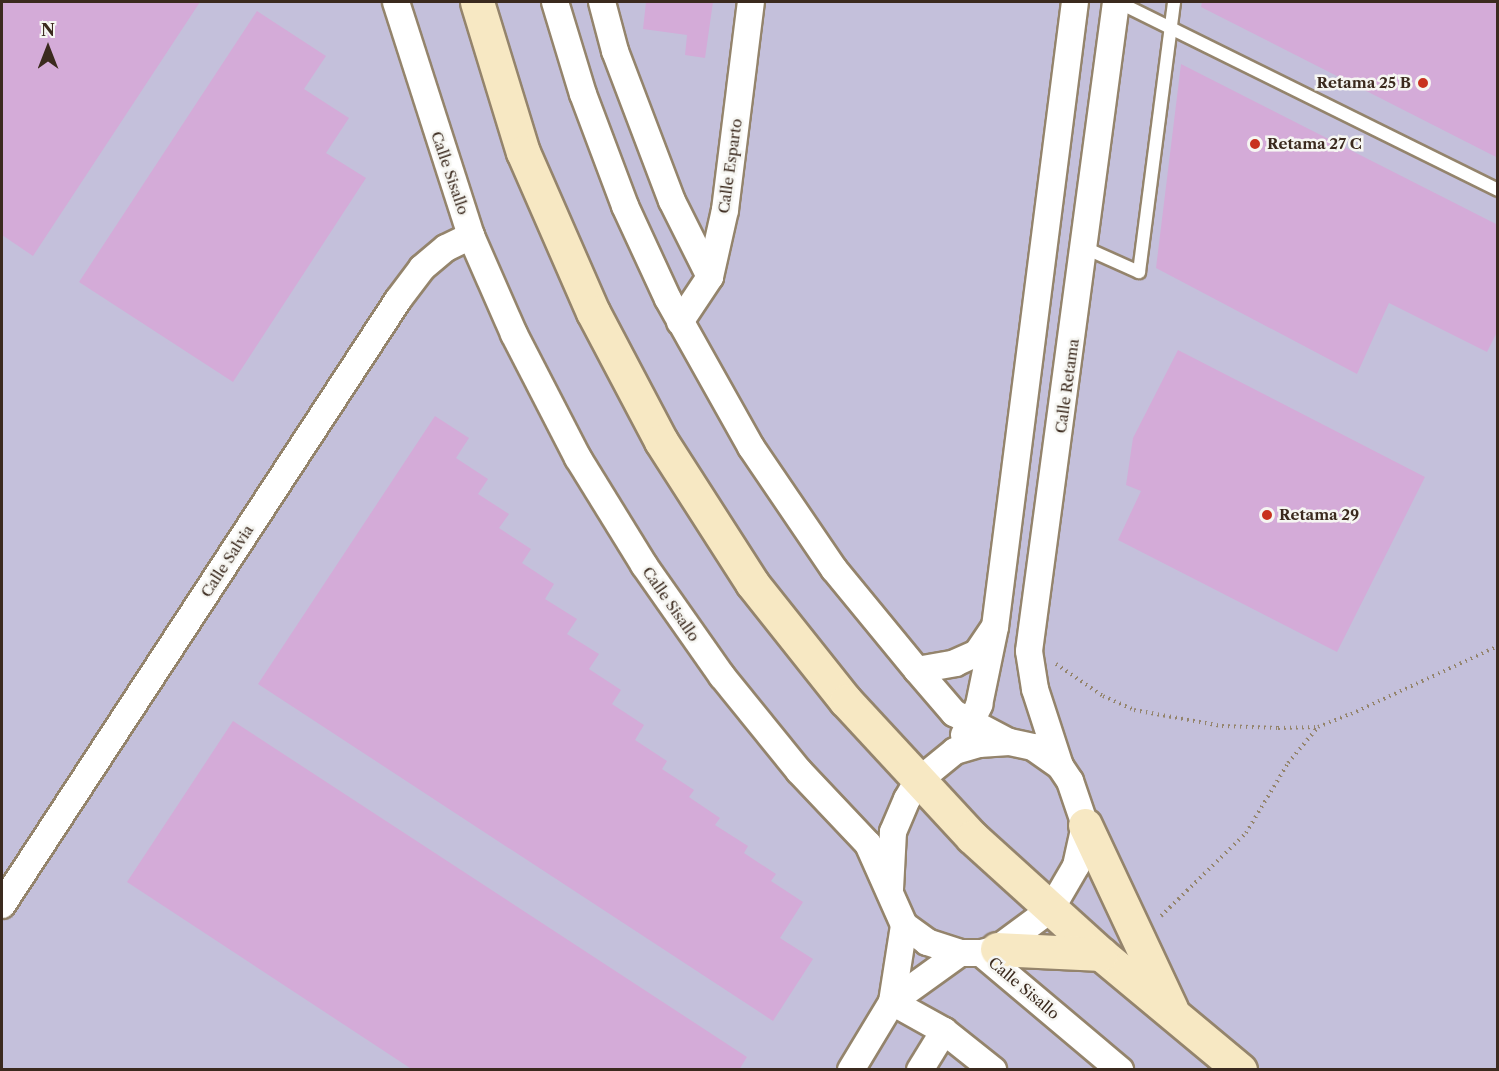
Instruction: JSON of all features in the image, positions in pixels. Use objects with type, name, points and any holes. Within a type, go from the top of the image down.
[{"type":"street","name":"Calle Sisallo","points":[[396,2],[471,236],[514,334],[578,458],[644,565],[722,676],[799,771],[868,844],[891,890],[904,925],[927,942],[979,951],[1120,1070]]},
{"type":"street","points":[[477,2],[523,152],[593,312],[660,441],[752,583],[846,701],[917,782],[1101,954],[1240,1070]]},
{"type":"street","points":[[555,2],[583,94],[625,206],[680,322],[709,376],[792,510],[834,569],[954,712],[1009,742]]},
{"type":"street","points":[[602,2],[615,51],[672,201],[710,277]]},
{"type":"street","name":"Calle Esparto","points":[[680,322],[710,277],[724,210],[751,2]]},
{"type":"street","points":[[955,751],[979,705],[995,627],[1075,2]]},
{"type":"street","name":"Calle Retama","points":[[1085,825],[1070,781],[1060,766],[1035,689],[1029,651],[1117,2]]},
{"type":"street","name":"Calle Salvia","points":[[2,905],[398,300],[422,268],[446,248],[471,236]]},
{"type":"street","points":[[917,670],[955,663],[977,653],[995,627]]},
{"type":"street","points":[[891,890],[892,832],[917,782],[955,751],[979,744],[1009,742],[1033,747],[1060,766]]},
{"type":"street","points":[[1085,825],[1173,1014]]},
{"type":"street","points":[[891,1002],[1051,909],[1076,866],[1085,825]]},
{"type":"street","points":[[851,1070],[891,1002],[904,925]]},
{"type":"street","points":[[979,951],[1101,954]]},
{"type":"street","points":[[891,1002],[944,1031],[993,1070]]},
{"type":"street","points":[[921,1070],[944,1031]]},
{"type":"lane","points":[[1117,2],[1497,190]]},
{"type":"lane","points":[[1085,248],[1138,272],[1173,2]]},
{"type":"path","points":[[1029,651],[1134,710],[1222,726],[1318,727],[1497,646]]},
{"type":"path","points":[[1138,938],[1246,833],[1288,763],[1318,727]]},
{"type":"shaded area","points":[[2,2],[1497,2],[1497,1070],[2,1070]]},
{"type":"building","points":[[2,2],[200,2],[33,256],[2,235]]},
{"type":"building","points":[[646,2],[713,2],[705,58],[685,55],[687,35],[643,29]]},
{"type":"building","name":"Retama 25 B","points":[[1202,2],[1498,2],[1498,158],[1201,7]]},
{"type":"building","points":[[257,11],[326,56],[304,89],[349,118],[326,153],[366,178],[233,382],[79,282]]},
{"type":"building","name":"Retama 27 C","points":[[1181,64],[1498,225],[1498,330],[1487,352],[1389,303],[1357,374],[1156,268]]},
{"type":"building","name":"Retama 29","points":[[1178,350],[1425,477],[1337,652],[1118,540],[1141,491],[1126,485],[1133,438]]},
{"type":"building","points":[[435,416],[469,438],[456,458],[488,479],[478,494],[509,514],[499,528],[531,549],[522,563],[554,584],[545,599],[577,619],[567,634],[599,654],[589,669],[621,690],[612,704],[644,725],[635,740],[667,761],[662,769],[694,790],[689,797],[720,818],[715,825],[748,846],[744,853],[776,874],[771,881],[803,902],[780,938],[813,959],[773,1021],[258,684]]},
{"type":"building","points":[[233,721],[747,1057],[739,1070],[413,1070],[127,882]]},
{"type":"place","name":"Retama 25 B","points":[[1423,83]]},
{"type":"place","name":"Retama 27 C","points":[[1255,144]]},
{"type":"place","name":"Retama 29","points":[[1267,515]]}]
